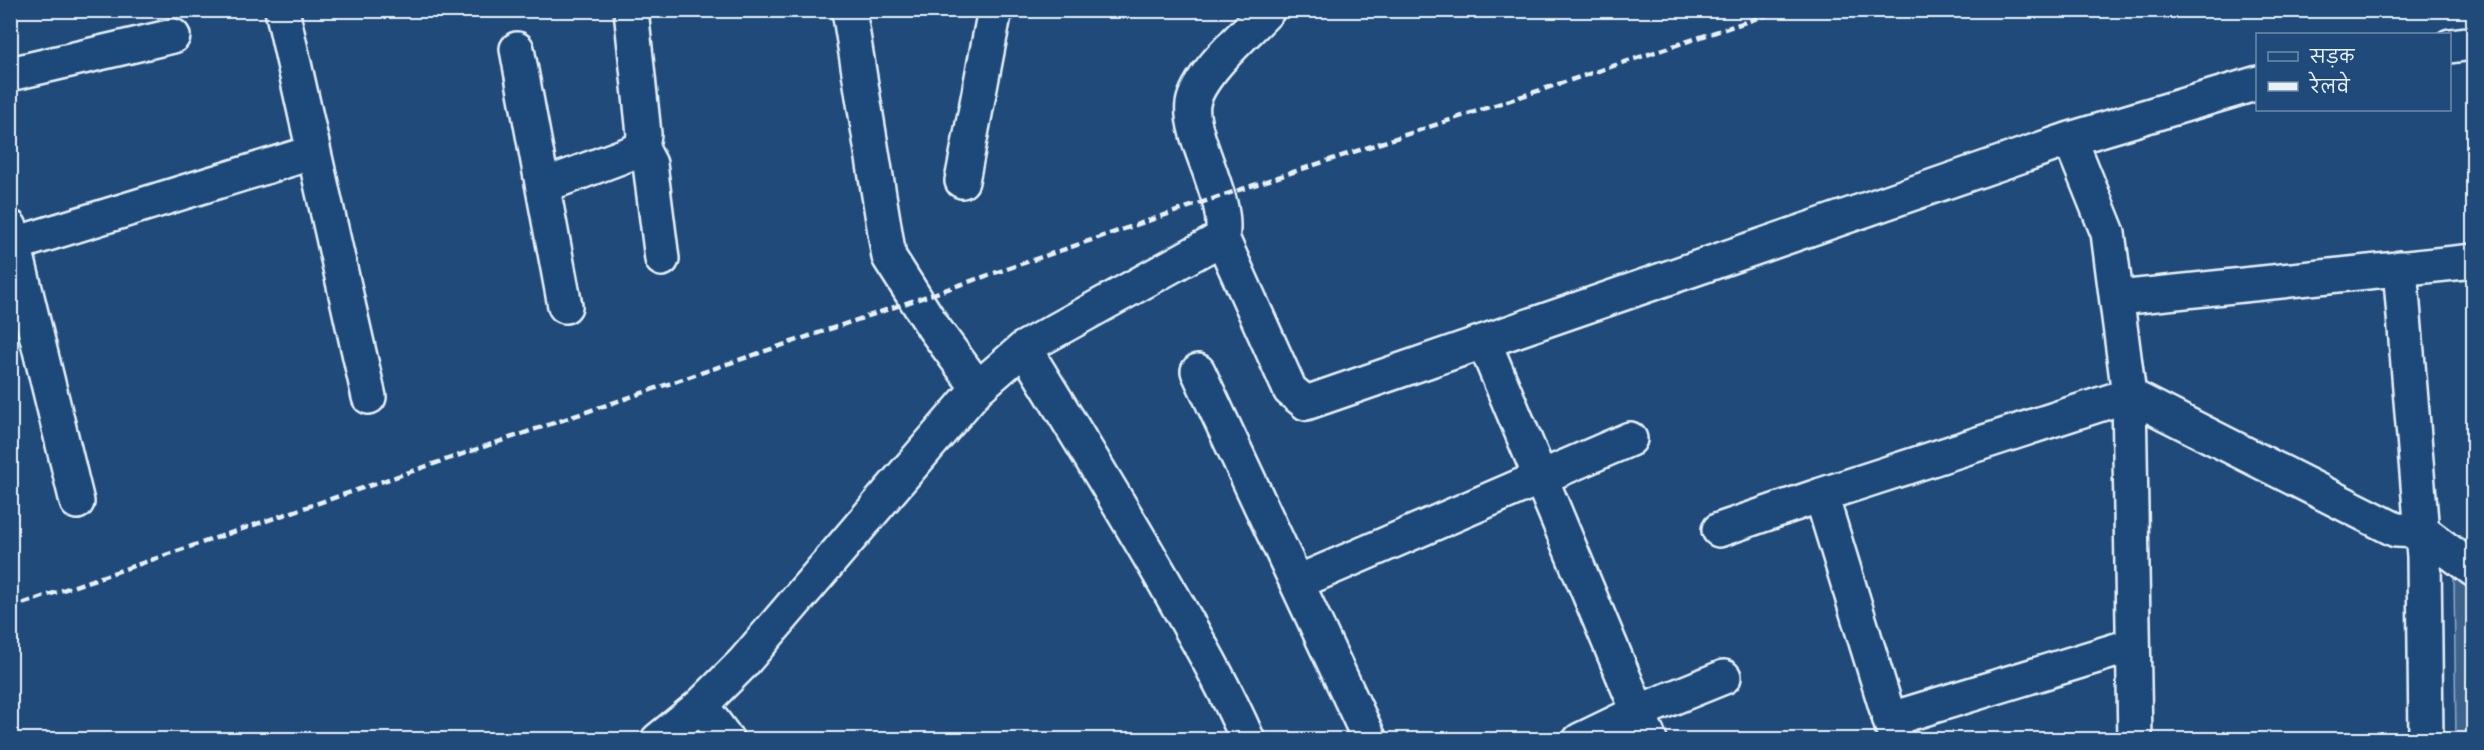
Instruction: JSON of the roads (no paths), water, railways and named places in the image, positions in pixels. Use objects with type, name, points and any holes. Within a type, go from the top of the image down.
[{"type":"street","points":[[282,10],[369,397]]},
{"type":"street","points":[[631,10],[644,134],[642,149],[650,164],[662,259]]},
{"type":"street","points":[[849,10],[890,257],[934,328],[978,388]]},
{"type":"street","points":[[962,181],[995,10]]},
{"type":"street","points":[[1268,10],[1201,82],[1192,104],[1197,135],[1220,206],[1224,225],[1222,238],[1290,390],[1306,403],[2070,139],[2256,84]]},
{"type":"street","points":[[10,75],[174,36]]},
{"type":"street","points":[[2451,46],[2474,43]]},
{"type":"street","points":[[517,49],[565,306]]},
{"type":"street","points":[[2070,139],[2108,233],[2129,395],[2135,740]]},
{"type":"street","points":[[543,186],[642,149]]},
{"type":"street","points":[[77,502],[13,236],[314,152]]},
{"type":"street","points":[[658,740],[701,705],[743,663],[978,388],[1024,348],[1222,238]]},
{"type":"street","points":[[2118,298],[2474,261]]},
{"type":"street","points":[[2400,268],[2422,531],[2426,740]]},
{"type":"street","points":[[1484,342],[1645,725]]},
{"type":"street","points":[[1024,348],[1167,586],[1228,696],[1248,740]]},
{"type":"street","points":[[1198,370],[1370,740]]},
{"type":"street","points":[[1719,530],[2129,395],[2396,530],[2422,531],[2474,570]]},
{"type":"street","points":[[1298,582],[1630,439]]},
{"type":"street","points":[[1821,495],[1893,729],[2133,645]]},
{"type":"street","points":[[1580,740],[1645,725],[1724,677]]},
{"type":"street","points":[[701,705],[727,740]]},
{"type":"railway","points":[[10,608],[1218,197],[1782,10]]}]
